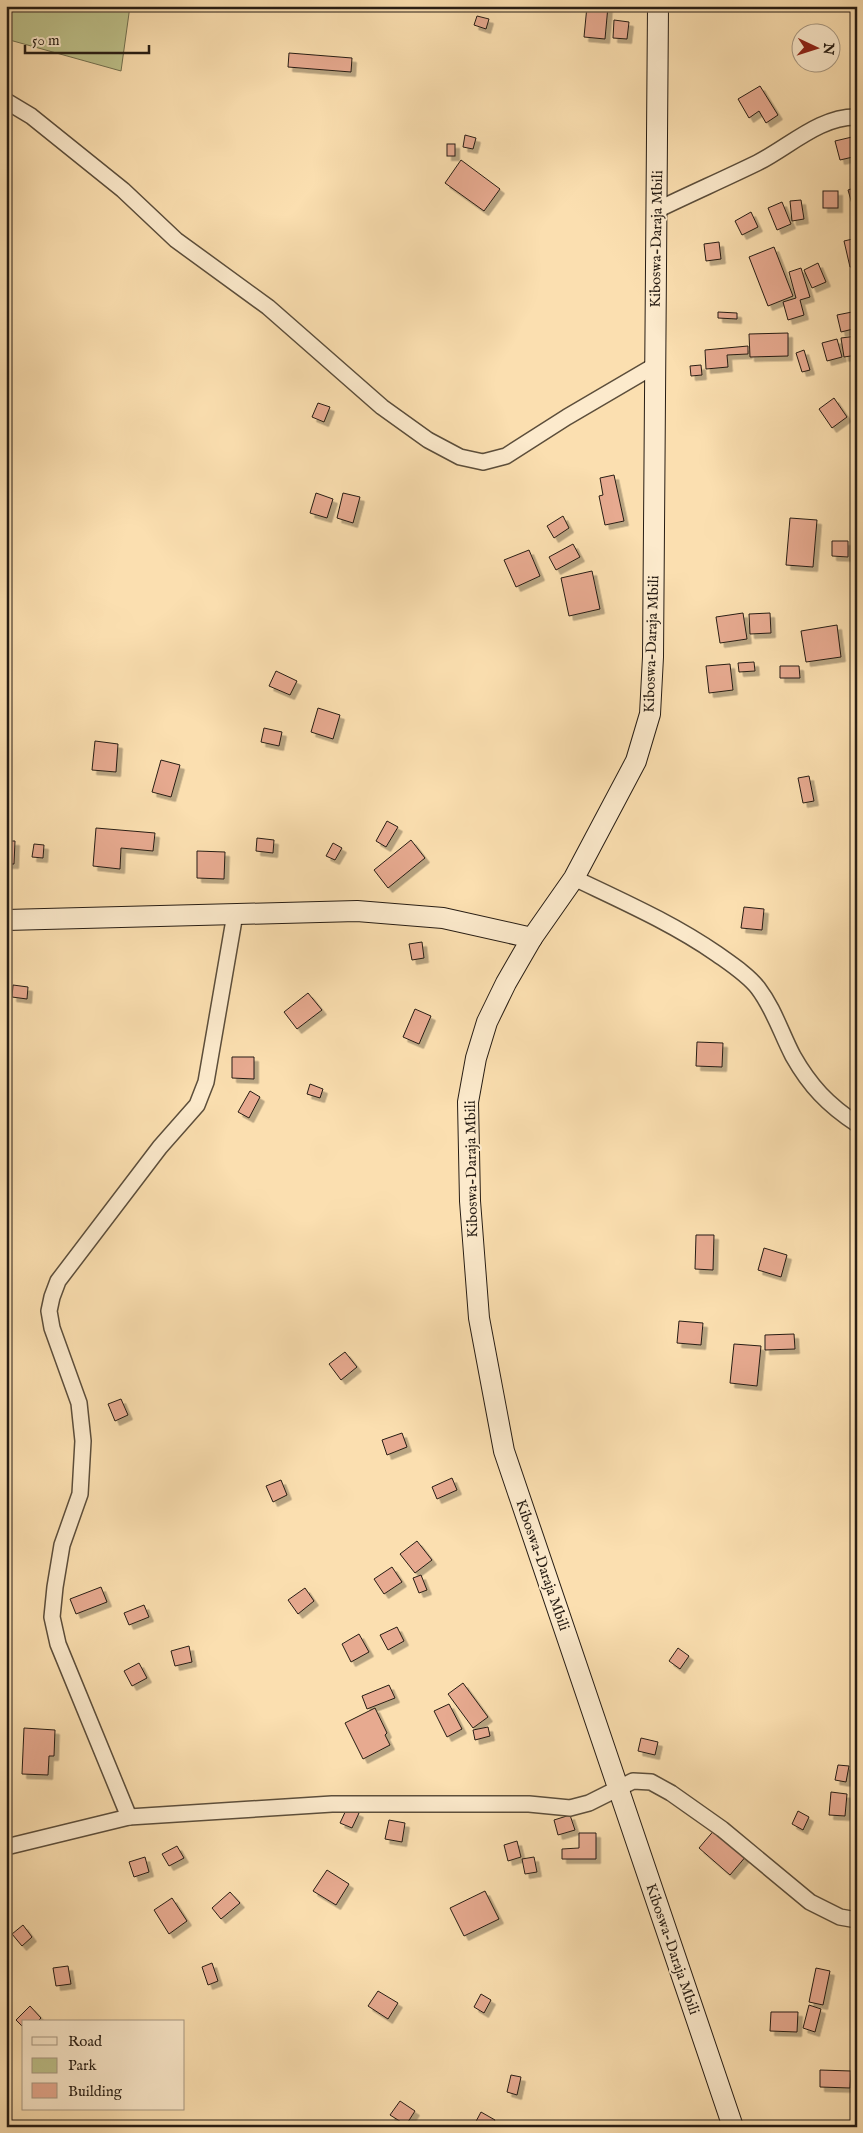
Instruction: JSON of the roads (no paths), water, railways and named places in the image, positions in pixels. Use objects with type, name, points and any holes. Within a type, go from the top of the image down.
[{"type":"main road","name":"Kiboswa-Daraja Mbili","points":[[658,6],[653,657],[650,714],[636,761],[574,878],[532,938],[506,983],[487,1022],[476,1058],[468,1102],[470,1201],[479,1318],[504,1452],[733,2127]]},
{"type":"main road","points":[[6,920],[357,912],[443,918],[532,938]]},
{"type":"street","points":[[6,101],[31,116],[79,154],[123,190],[176,240],[203,262],[268,307],[382,407],[428,440],[460,457],[483,462],[506,456],[567,417],[654,366]]},
{"type":"street","points":[[657,210],[760,162],[828,122],[844,117],[857,117]]},
{"type":"street","points":[[574,878],[670,923],[730,963],[758,987],[776,1016],[792,1055],[813,1088],[838,1112],[857,1124]]},
{"type":"street","points":[[129,1817],[61,1652],[52,1617],[54,1586],[62,1546],[80,1494],[83,1442],[79,1403],[52,1328],[49,1311],[58,1282],[160,1147],[198,1105],[206,1082],[235,914]]},
{"type":"street","points":[[6,1848],[129,1817],[332,1804],[529,1804],[570,1808],[589,1803],[633,1781],[651,1782],[671,1792],[722,1829],[810,1902],[840,1917],[857,1920]]}]
